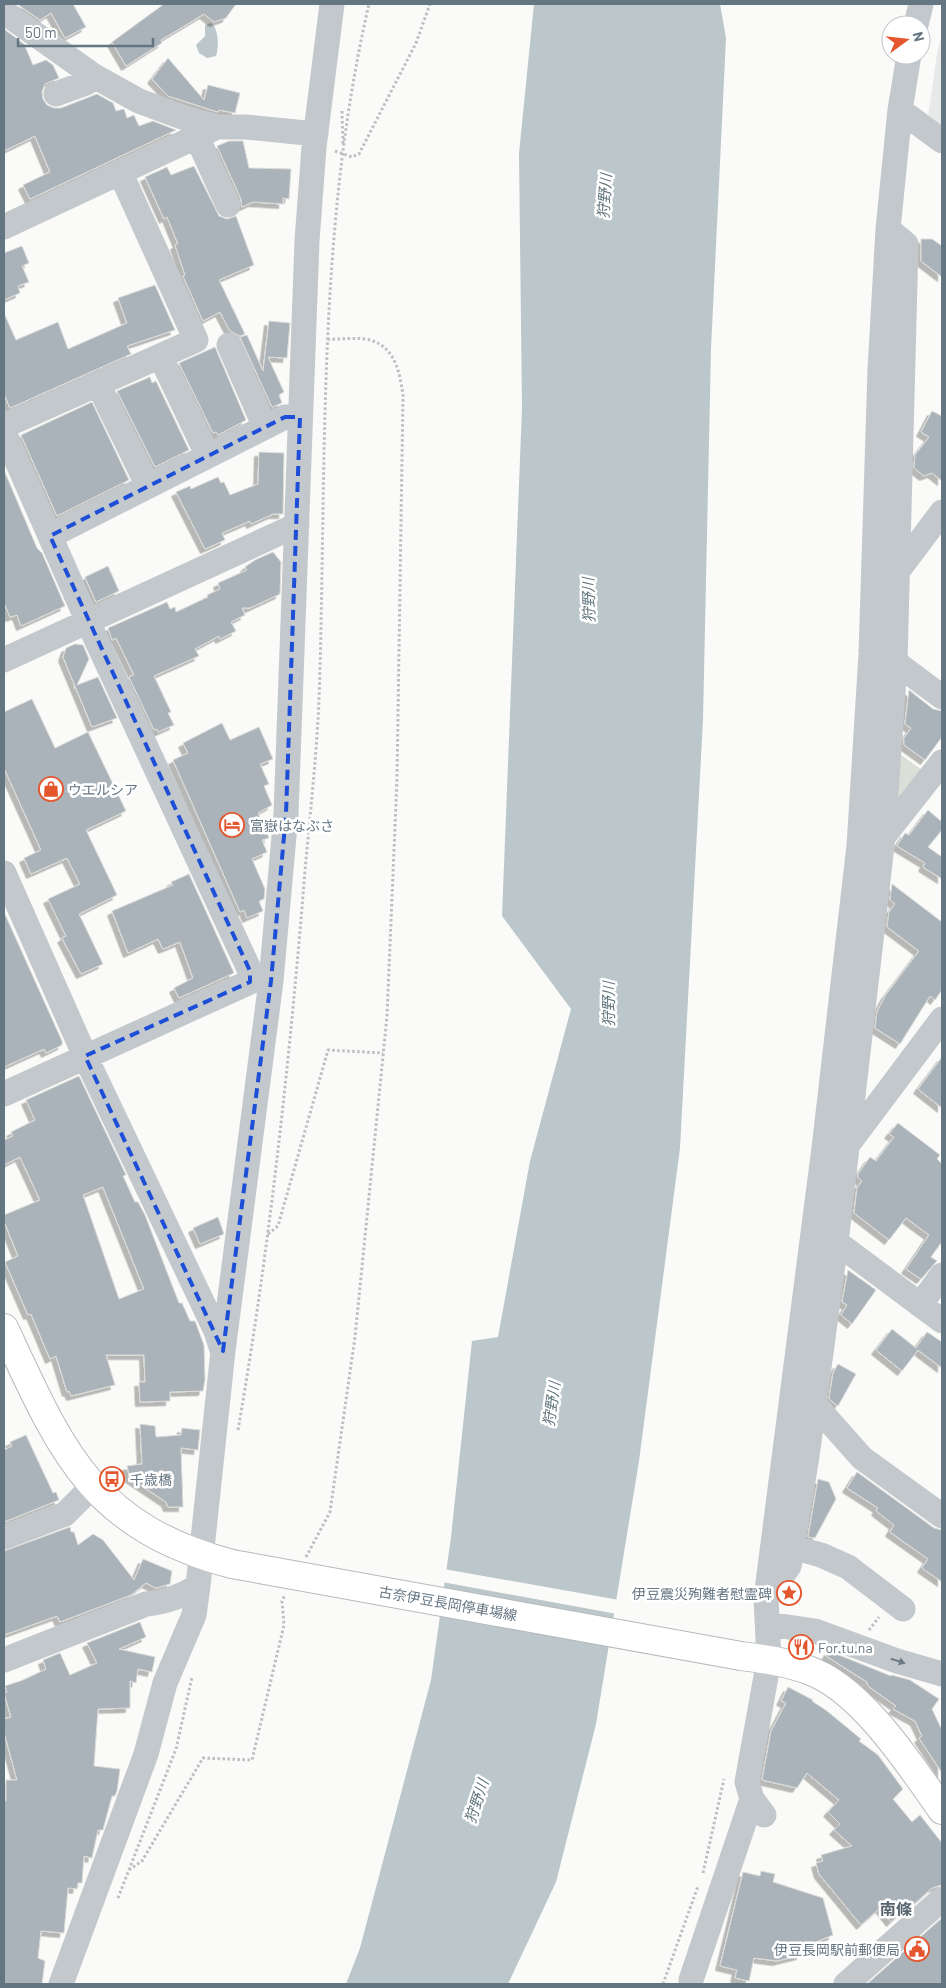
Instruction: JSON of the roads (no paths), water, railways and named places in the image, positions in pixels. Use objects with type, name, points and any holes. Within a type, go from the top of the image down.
[{"type":"main road","name":"古奈伊豆長岡停車場線","points":[[4,1328],[48,1423],[70,1458],[92,1487],[126,1516],[174,1544],[232,1564],[769,1660],[810,1670],[839,1688],[862,1707],[902,1754],[942,1810]]},
{"type":"street","points":[[61,1984],[146,1754],[165,1683],[194,1615],[198,1586],[223,1352],[271,981],[286,814],[307,241],[316,134],[332,4]]},
{"type":"street","points":[[4,12],[94,76],[139,101],[182,117],[207,132],[228,205]]},
{"type":"street","points":[[691,1980],[758,1807],[747,1782],[769,1660],[766,1598],[823,1157],[859,846],[871,654],[880,380],[888,229],[900,110],[907,65]]},
{"type":"street","points":[[56,94],[86,83],[94,76]]},
{"type":"street","points":[[900,110],[942,141]]},
{"type":"street","points":[[4,227],[121,174],[207,132],[246,127],[316,134]]},
{"type":"street","points":[[4,1094],[250,982],[250,971],[88,622],[4,433],[196,340],[121,174]]},
{"type":"street","points":[[766,1598],[789,1566],[792,1547],[836,1242],[884,837],[895,662],[906,244],[888,229]]},
{"type":"street","points":[[229,345],[265,427]]},
{"type":"street","points":[[167,370],[208,456]]},
{"type":"street","points":[[104,398],[148,486]]},
{"type":"street","points":[[50,536],[285,417],[300,416]]},
{"type":"street","points":[[897,572],[942,512]]},
{"type":"street","points":[[4,660],[297,525]]},
{"type":"street","points":[[895,662],[942,697]]},
{"type":"street","points":[[884,837],[942,762]]},
{"type":"street","points":[[4,873],[85,1056],[216,1331],[223,1352]]},
{"type":"street","points":[[846,1147],[942,1019]]},
{"type":"street","points":[[836,1242],[942,1322]]},
{"type":"street","points":[[920,1305],[942,1275]]},
{"type":"street","points":[[814,1405],[862,1458],[942,1516]]},
{"type":"street","points":[[4,1537],[65,1514],[92,1487]]},
{"type":"street","points":[[792,1547],[821,1555],[848,1567],[897,1605]]},
{"type":"street","points":[[4,1660],[146,1604],[183,1596],[198,1586]]},
{"type":"street","points":[[768,1624],[815,1630],[897,1661],[942,1674]]},
{"type":"street","points":[[846,1984],[942,1899]]},
{"type":"water","name":"狩野川","points":[[534,4],[720,4],[726,38],[711,349],[703,720],[680,1148],[639,1461],[596,1724],[556,1882],[508,1984],[346,1984],[360,1948],[431,1680],[451,1537],[472,1341],[498,1337],[530,1161],[571,1009],[502,916],[522,408],[519,153]]},
{"type":"water","points":[[211,23],[216,29],[218,48],[216,56],[207,58],[199,53],[196,45],[205,36],[205,25]]},
{"type":"place","name":"ウエルシア","points":[[51,789]]},
{"type":"place","name":"富嶽はなぶさ","points":[[232,825]]},
{"type":"place","name":"千歳橋","points":[[112,1479]]},
{"type":"place","name":"伊豆震災殉難者慰霊碑","points":[[789,1593]]},
{"type":"place","name":"For.tu.na","points":[[801,1647]]},
{"type":"place","name":"伊豆長岡駅前郵便局","points":[[917,1949]]},
{"type":"district","name":"南條","points":[[896,1908]]}]
